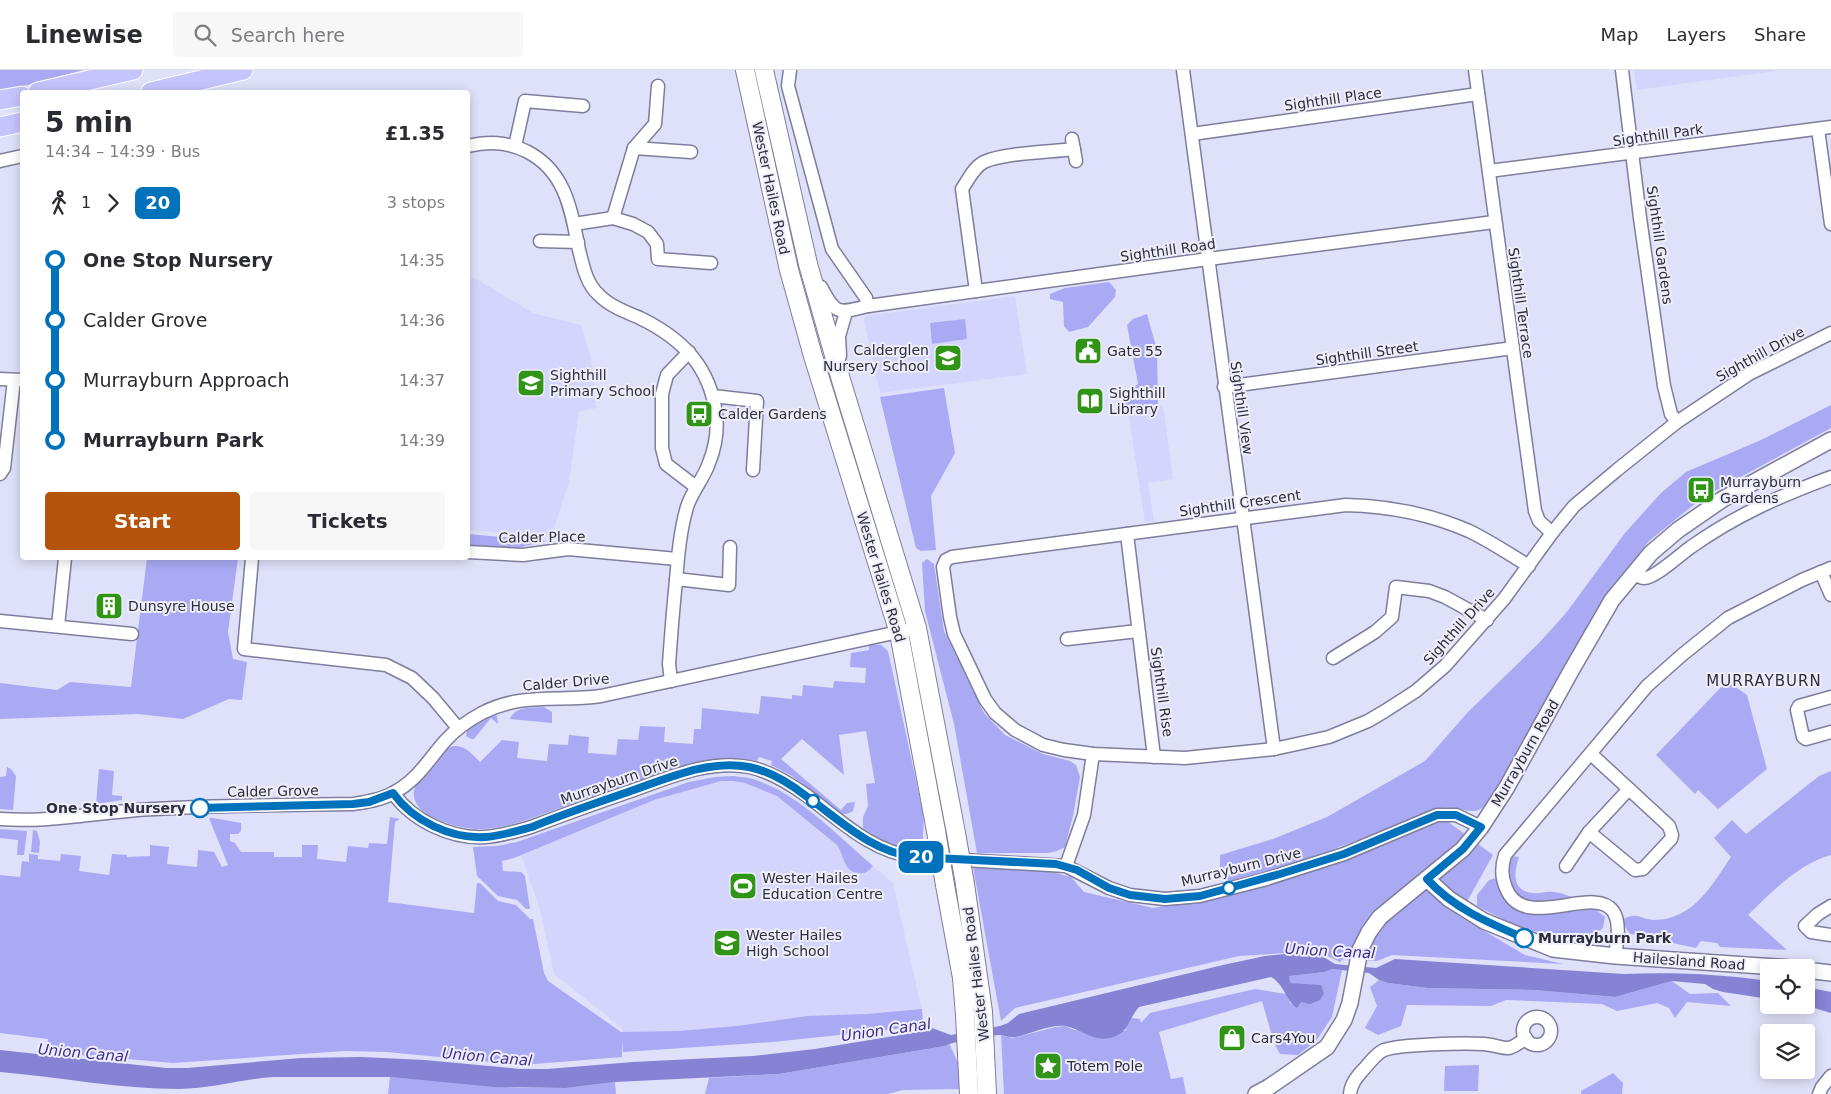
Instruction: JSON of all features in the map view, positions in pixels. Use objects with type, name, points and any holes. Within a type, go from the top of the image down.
[{"type":"main road","points":[[47,90],[133,70]]},
{"type":"main road","points":[[159,90],[243,70]]},
{"type":"main road","name":"Wester Hailes Road","points":[[745,70],[789,270],[813,356],[899,633],[962,978],[969,1094]]},
{"type":"main road","name":"Wester Hailes Road","points":[[764,70],[808,264],[841,380],[917,628],[964,884],[983,1012],[987,1094]]},
{"type":"main road","points":[[0,100],[20,96]]},
{"type":"main road","points":[[0,127],[20,122]]},
{"type":"street","points":[[790,70],[788,86],[832,249],[866,298],[868,306]]},
{"type":"street","name":"Sighthill View","points":[[1183,70],[1274,749]]},
{"type":"street","name":"Sighthill Terrace","points":[[1475,70],[1494,222],[1535,511],[1540,521],[1552,533]]},
{"type":"street","name":"Sighthill Gardens","points":[[1622,70],[1664,386],[1671,414],[1677,422]]},
{"type":"street","points":[[613,218],[634,148],[655,124],[658,86]]},
{"type":"street","name":"Sighthill Place","points":[[1192,134],[1478,94]]},
{"type":"street","points":[[515,146],[525,101],[583,106]]},
{"type":"street","name":"Sighthill Park","points":[[1489,172],[1831,127]]},
{"type":"street","points":[[1818,128],[1831,224]]},
{"type":"street","points":[[470,145],[483,142],[500,142],[515,146],[542,161],[552,171],[562,186],[588,280],[598,294],[614,306],[678,341],[704,372],[713,396],[716,438],[709,463],[688,505],[677,559],[669,664],[671,681]]},
{"type":"street","points":[[634,148],[691,152]]},
{"type":"street","points":[[976,291],[962,189],[973,172],[984,162],[1002,157],[1074,150]]},
{"type":"street","points":[[0,161],[20,156]]},
{"type":"street","points":[[574,224],[613,218],[633,224],[648,232],[657,244],[658,259],[711,263]]},
{"type":"street","name":"Sighthill Road","points":[[846,312],[868,306],[1494,222]]},
{"type":"street","points":[[540,241],[578,242]]},
{"type":"street","points":[[808,264],[828,301],[836,309],[846,312],[838,336],[841,380]]},
{"type":"street","name":"Sighthill Drive","points":[[946,560],[943,567],[954,634],[985,699],[995,713],[1015,730],[1044,745],[1093,754],[1185,758],[1274,749],[1329,737],[1368,721],[1385,711],[1416,691],[1439,671],[1487,620],[1552,533],[1574,506],[1591,491],[1677,422],[1749,374],[1831,333]]},
{"type":"street","name":"Sighthill Street","points":[[1224,387],[1513,348]]},
{"type":"street","points":[[689,352],[667,375],[662,394],[662,448],[666,464],[696,487]]},
{"type":"street","points":[[0,379],[18,380],[4,438],[4,468],[0,474]]},
{"type":"street","points":[[713,396],[757,400],[753,470]]},
{"type":"street","name":"Murrayburn Road","points":[[1266,1092],[1327,1047],[1344,1020],[1350,1003],[1360,950],[1369,932],[1380,917],[1463,849],[1481,827],[1507,787],[1612,600],[1634,572],[1664,540],[1699,514],[1738,490],[1831,440]]},
{"type":"street","points":[[1634,572],[1643,578],[1647,578],[1712,532],[1740,515],[1831,477]]},
{"type":"street","name":"Sighthill Crescent","points":[[946,560],[952,557],[1346,505],[1403,510],[1469,531],[1529,566]]},
{"type":"street","name":"Sighthill Rise","points":[[1127,534],[1154,757]]},
{"type":"street","points":[[676,579],[729,585],[730,547]]},
{"type":"street","name":"Calder Place","points":[[470,552],[523,555],[568,549],[677,559]]},
{"type":"street","points":[[58,626],[65,560]]},
{"type":"street","points":[[252,560],[244,649],[386,665],[412,678],[433,698],[458,728]]},
{"type":"street","points":[[1615,956],[1617,922],[1611,908],[1597,902],[1534,908],[1522,906],[1511,898],[1507,891],[1502,872],[1505,855],[1647,686],[1719,624],[1753,604],[1826,570],[1831,595]]},
{"type":"street","points":[[1333,658],[1375,632],[1392,617],[1396,587],[1429,591],[1445,597],[1487,620]]},
{"type":"street","points":[[0,621],[132,634]]},
{"type":"street","name":"Calder Drive","points":[[458,728],[482,713],[507,703],[546,697],[595,697],[917,628]]},
{"type":"street","name":"Sighthill Rise","points":[[1067,639],[1138,631]]},
{"type":"street","points":[[1831,697],[1798,706],[1797,710],[1803,737],[1806,739],[1831,732]]},
{"type":"street","name":"Calder Grove","points":[[0,819],[41,819],[156,808],[353,804],[369,802],[393,793],[420,773],[458,728]]},
{"type":"street","points":[[1066,866],[1084,816],[1093,754]]},
{"type":"street","points":[[1589,832],[1635,870],[1643,869],[1671,839],[1672,830],[1591,754]]},
{"type":"street","name":"Murrayburn Drive","points":[[393,793],[405,807],[439,829],[453,833],[485,837],[532,827],[696,770],[731,765],[748,766],[772,774],[806,795],[850,829],[891,852],[914,857],[1066,866],[1109,888],[1130,895],[1165,899],[1185,898],[1263,880],[1316,864],[1437,815],[1456,815],[1481,827]]},
{"type":"street","points":[[1566,866],[1589,832],[1629,789]]},
{"type":"street","name":"Hailesland Road","points":[[1427,879],[1448,899],[1484,921],[1553,949],[1615,956],[1760,966]]},
{"type":"street","points":[[1831,906],[1818,914],[1805,926],[1811,932],[1831,935]]},
{"type":"street","points":[[1815,971],[1831,973]]},
{"type":"street","points":[[1350,1094],[1355,1079],[1378,1054],[1392,1048],[1482,1044],[1508,1049],[1526,1038]]},
{"type":"street","points":[[1819,1094],[1831,1076]]},
{"type":"shaded area","points":[[0,70],[84,70],[0,92]]},
{"type":"shaded area","points":[[1634,70],[1782,70],[1637,90]]},
{"type":"shaded area","name":"Sighthill Primary School","points":[[470,277],[533,313],[581,325],[591,358],[596,408],[579,412],[569,482],[551,537],[470,530]]},
{"type":"shaded area","points":[[1109,282],[1116,290],[1115,297],[1088,327],[1069,332],[1064,326],[1063,302],[1050,299],[1050,294],[1065,288]]},
{"type":"shaded area","name":"Calderglen Nursery School","points":[[1015,296],[1027,374],[880,393],[864,321],[865,316]]},
{"type":"shaded area","points":[[1147,314],[1157,350],[1158,404],[1130,411],[1125,404],[1126,393],[1138,384],[1127,325],[1133,319]]},
{"type":"shaded area","points":[[965,319],[967,339],[932,344],[930,323]]},
{"type":"shaded area","points":[[944,388],[955,453],[931,496],[936,550],[921,551],[916,548],[880,397]]},
{"type":"shaded area","points":[[1163,405],[1173,479],[1148,483],[1154,521],[1145,522],[1128,411]]},
{"type":"shaded area","points":[[1831,405],[1831,428],[1702,498],[1649,541],[1606,597],[1494,796],[1481,809],[1470,811],[1442,808],[1281,869],[1230,881],[1220,879],[1220,855],[1273,839],[1327,817],[1425,761],[1468,712],[1539,643],[1566,613],[1625,533],[1661,493],[1686,472],[1761,440]]},
{"type":"shaded area","points":[[470,534],[547,541],[517,548],[470,545]]},
{"type":"shaded area","points":[[927,559],[934,564],[944,631],[984,713],[1005,735],[1043,754],[1070,761],[1076,765],[1080,777],[1073,816],[1065,847],[1057,851],[1048,853],[977,853],[954,724],[925,611],[922,563]]},
{"type":"shaded area","points":[[147,560],[238,560],[228,632],[233,659],[247,662],[242,700],[229,699],[183,719],[138,714],[0,719],[0,683],[57,690],[70,682],[131,687]]},
{"type":"shaded area","points":[[869,644],[881,645],[888,651],[924,817],[922,852],[882,842],[863,828],[863,817],[868,806],[866,784],[875,783],[866,731],[839,735],[844,775],[802,739],[781,759],[841,810],[847,803],[855,802],[853,811],[847,814],[841,814],[792,776],[771,765],[772,761],[759,757],[757,761],[724,758],[692,764],[527,820],[497,828],[476,829],[447,823],[427,814],[419,808],[415,800],[414,791],[417,783],[449,747],[460,746],[480,762],[502,740],[519,742],[517,758],[547,761],[549,744],[568,745],[569,735],[589,737],[588,753],[616,755],[618,739],[638,740],[640,726],[665,727],[664,742],[693,744],[694,729],[701,729],[702,708],[759,714],[761,696],[792,699],[792,695],[802,696],[803,685],[833,688],[834,681],[865,683],[866,668],[850,667],[851,653],[869,650]]},
{"type":"shaded area","points":[[1727,681],[1747,695],[1767,769],[1718,809],[1698,790],[1695,794],[1656,755]]},
{"type":"shaded area","points":[[544,707],[552,712],[552,723],[510,719],[512,715],[520,710]]},
{"type":"shaded area","points":[[492,715],[497,716],[498,724],[491,718],[474,739],[466,736],[467,729]]},
{"type":"shaded area","points":[[7,767],[16,776],[13,810],[0,809],[0,777],[6,776]]},
{"type":"shaded area","points":[[99,769],[114,771],[112,795],[122,796],[122,800],[96,804]]},
{"type":"shaded area","points":[[1831,771],[1831,855],[1807,865],[1797,872],[1776,888],[1748,915],[1787,950],[1720,947],[1717,943],[1701,941],[1696,948],[1649,938],[1650,936],[1630,934],[1621,920],[1635,916],[1654,920],[1680,914],[1700,899],[1709,889],[1731,857],[1714,838],[1732,820],[1746,834],[1819,776]]},
{"type":"shaded area","name":"Wester Hailes High School","points":[[733,776],[753,779],[777,788],[798,802],[893,883],[923,1015],[923,1026],[773,1042],[623,1052],[622,1028],[554,974],[541,913],[517,842],[689,782]]},
{"type":"shaded area","points":[[733,776],[753,779],[788,796],[818,817],[873,866],[865,873],[850,870],[837,845],[777,796],[745,783],[721,781],[654,800],[514,858],[502,861],[503,871],[521,872],[525,876],[530,909],[526,909],[517,900],[498,896],[477,876],[473,847],[497,846],[517,842],[689,782]]},
{"type":"shaded area","points":[[390,817],[400,819],[395,822],[388,902],[474,913],[477,883],[480,883],[498,901],[516,905],[530,919],[533,919],[544,973],[548,981],[621,1032],[679,1031],[737,1026],[807,1016],[868,1014],[922,1009],[923,1026],[773,1042],[623,1052],[622,1041],[622,1057],[522,1065],[387,1052],[345,1051],[173,1063],[47,1052],[48,1039],[0,1033],[0,875],[20,877],[22,861],[29,862],[29,854],[38,855],[38,859],[60,861],[61,854],[81,856],[79,871],[109,875],[112,854],[127,855],[127,857],[150,856],[150,845],[169,847],[167,864],[197,867],[198,850],[214,852],[222,867],[228,865],[209,818],[213,818],[241,823],[241,831],[238,834],[230,834],[230,841],[235,843],[241,852],[274,852],[274,857],[302,857],[302,845],[318,845],[317,859],[346,862],[348,846],[368,848],[369,843],[387,844]]},
{"type":"shaded area","points":[[1443,818],[1493,855],[1459,916],[1525,955],[1563,964],[1392,955],[1377,961],[1343,959],[1340,962],[1317,951],[1239,956],[1015,1008],[1001,1021],[973,867],[1041,869],[1071,877],[1084,892],[1153,908],[1207,899]]},
{"type":"shaded area","points":[[0,829],[27,831],[24,855],[17,855],[18,840],[0,838]]},
{"type":"shaded area","points":[[33,830],[37,831],[40,842],[39,853],[31,852]]},
{"type":"shaded area","points":[[1512,856],[1519,857],[1515,874],[1521,889],[1533,893],[1556,892],[1576,898],[1538,902],[1529,901],[1521,897],[1515,892],[1509,879],[1508,870]]},
{"type":"shaded area","points":[[1496,878],[1501,892],[1513,909],[1549,914],[1595,909],[1605,917],[1603,928],[1593,936],[1552,935],[1520,928],[1477,906],[1477,895],[1489,880]]},
{"type":"shaded area","points":[[1304,952],[1317,953],[1335,964],[1376,968],[1395,959],[1624,974],[1678,973],[1715,975],[1760,980],[1760,998],[1723,992],[1705,984],[1672,981],[1615,997],[1534,990],[1427,988],[1388,983],[1379,980],[1369,973],[1332,969],[1325,972],[1289,976],[1290,983],[1321,985],[1324,993],[1320,1000],[1310,1004],[1301,1002],[1297,1008],[1276,980],[1271,977],[1139,1007],[1127,1027],[1121,1033],[1109,1038],[1095,1038],[1065,1026],[1059,1026],[1016,1037],[1001,1035],[981,1037],[945,1046],[779,1074],[615,1082],[566,1088],[494,1087],[390,1077],[274,1077],[179,1089],[112,1085],[0,1072],[0,1050],[166,1068],[187,1068],[301,1058],[361,1057],[425,1060],[520,1069],[547,1069],[633,1062],[753,1056],[815,1049],[931,1030],[932,1028],[951,1035],[1000,1026],[1008,1023],[1019,1014],[1265,956]]},
{"type":"shaded area","points":[[1332,969],[1342,970],[1332,1017],[1316,1041],[1298,1055],[1280,1054],[1274,1043],[1262,1001],[1159,1032],[1171,1079],[1183,1077],[1186,1094],[1004,1094],[1001,1035],[1013,1038],[1065,1026],[1075,1030],[1125,1031],[1132,1018],[1140,1019],[1141,1023],[1150,1013],[1255,989],[1286,994],[1291,1004],[1324,993],[1322,989],[1290,983],[1288,976],[1325,972]]},
{"type":"shaded area","points":[[1379,980],[1427,988],[1534,990],[1615,997],[1672,981],[1690,994],[1718,993],[1731,1006],[1687,1002],[1675,1018],[1669,1008],[1657,1003],[1617,1011],[1602,1004],[1506,1000],[1491,1006],[1407,1005],[1401,1026],[1378,1035],[1365,1028],[1377,1006],[1370,987]]},
{"type":"shaded area","points":[[1815,989],[1831,992],[1831,1013],[1815,1008]]},
{"type":"shaded area","points":[[949,1043],[960,1067],[960,1089],[903,1090],[888,1094],[705,1094],[709,1078],[779,1074],[945,1046]]},
{"type":"shaded area","points":[[1479,1065],[1478,1091],[1444,1091],[1445,1066]]},
{"type":"shaded area","points":[[1613,1073],[1623,1083],[1622,1094],[1581,1094],[1581,1091]]},
{"type":"shaded area","points":[[390,1077],[518,1088],[566,1088],[615,1082],[616,1094],[388,1094]]},
{"type":"bus line","name":"20","points":[[200,808],[353,804],[369,802],[393,793],[405,807],[439,829],[470,836],[485,837],[532,827],[564,814],[696,770],[713,766],[748,766],[772,774],[786,782],[850,829],[880,848],[891,852],[914,857],[1056,864],[1077,870],[1109,888],[1130,895],[1165,899],[1200,896],[1316,864],[1437,815],[1446,814],[1456,815],[1481,827],[1463,849],[1427,879],[1448,899],[1484,921],[1524,938]]},
{"type":"place","name":"Gate 55","points":[[1088,351]]},
{"type":"place","name":"Calderglen Nursery School","points":[[948,358]]},
{"type":"place","name":"Sighthill Primary School","points":[[531,383]]},
{"type":"place","name":"Sighthill Library","points":[[1090,401]]},
{"type":"place","name":"Calder Gardens","points":[[699,414]]},
{"type":"place","name":"Murrayburn Gardens","points":[[1701,490]]},
{"type":"place","name":"Dunsyre House","points":[[109,606]]},
{"type":"place","name":"One Stop Nursery","points":[[200,808]]},
{"type":"place","name":"Wester Hailes Education Centre","points":[[743,886]]},
{"type":"place","name":"Murrayburn Park","points":[[1524,938]]},
{"type":"place","name":"Wester Hailes High School","points":[[727,943]]},
{"type":"place","name":"Cars4You","points":[[1232,1038]]},
{"type":"place","name":"Totem Pole","points":[[1048,1066]]},
{"type":"district","name":"MURRAYBURN","points":[[1764,681]]},
{"type":"water label","name":"Union Canal","points":[[1330,951]]},
{"type":"water label","name":"Union Canal","points":[[886,1030]]},
{"type":"water label","name":"Union Canal","points":[[83,1053]]},
{"type":"water label","name":"Union Canal","points":[[487,1057]]}]
